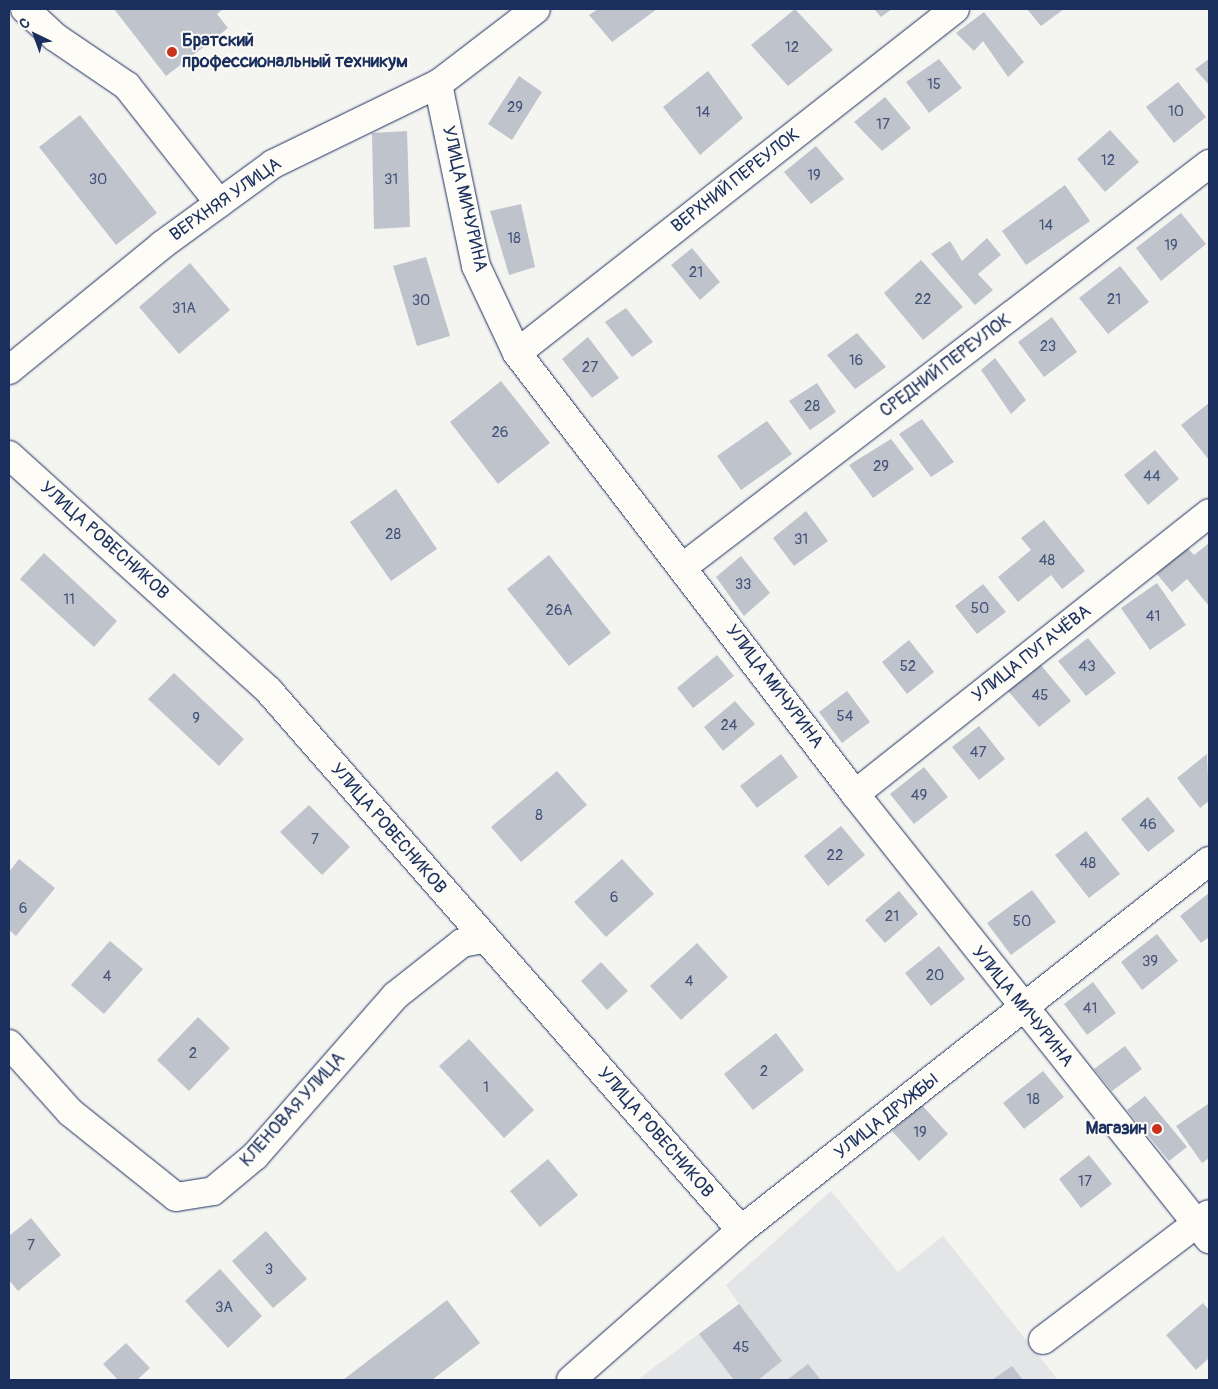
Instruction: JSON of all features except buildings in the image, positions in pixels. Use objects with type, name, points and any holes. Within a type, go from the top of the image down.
[{"type":"street","points":[[25,9],[55,37],[126,86],[219,203]]},
{"type":"street","name":"ВЕРХНЯЯ УЛИЦА","points":[[9,370],[219,203],[272,164],[438,84],[536,9]]},
{"type":"street","name":"ВЕРХНИЙ ПЕРЕУЛОК","points":[[517,353],[955,9]]},
{"type":"street","name":"УЛИЦА МИЧУРИНА","points":[[438,84],[476,266],[517,353],[683,567],[855,794],[1024,1010],[1205,1226]]},
{"type":"street","name":"СРЕДНИЙ ПЕРЕУЛОК","points":[[683,567],[1209,164]]},
{"type":"street","name":"УЛИЦА РОВЕСНИКОВ","points":[[9,455],[270,691],[483,938],[741,1230]]},
{"type":"street","name":"УЛИЦА ПУГАЧЁВА","points":[[855,794],[1209,514]]},
{"type":"street","name":"УЛИЦА ДРУЖБЫ","points":[[571,1380],[741,1230],[1024,1010],[1209,861]]},
{"type":"street","name":"КЛЕНОВАЯ УЛИЦА","points":[[9,1044],[70,1112],[176,1197],[213,1191],[255,1156],[396,996],[462,943],[483,938]]},
{"type":"street","points":[[1043,1340],[1205,1226]]},
{"type":"shaded area","points":[[831,1191],[898,1272],[943,1236],[1058,1380],[637,1380],[739,1304],[726,1285]]},
{"type":"place","name":"Братский профессиональный техникум","points":[[172,52]]},
{"type":"place","name":"Магазин","points":[[1157,1129]]}]
